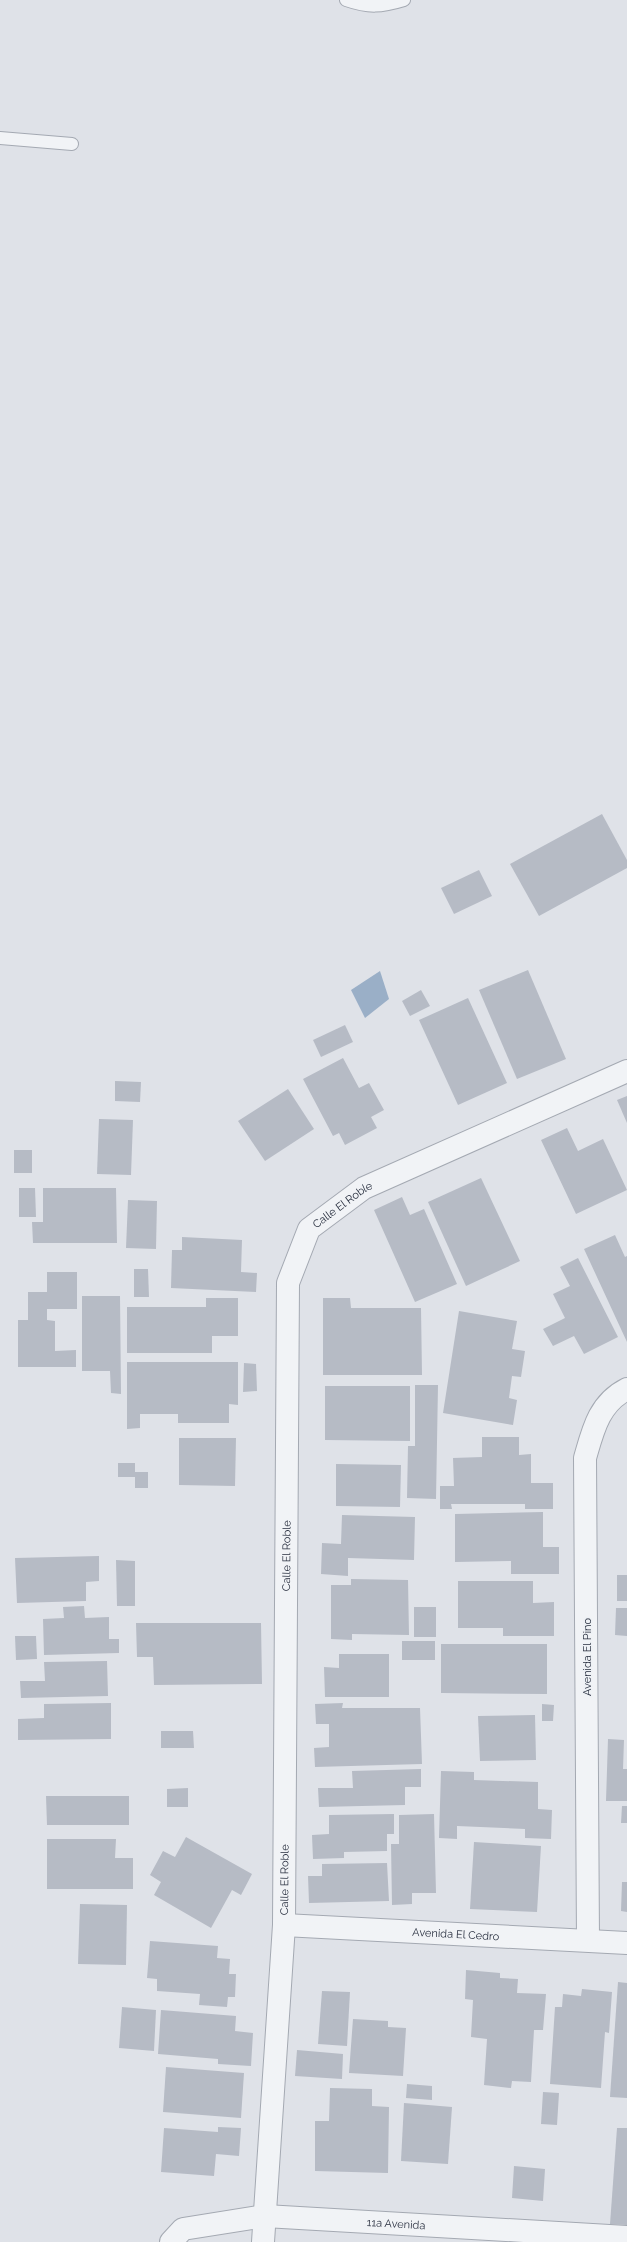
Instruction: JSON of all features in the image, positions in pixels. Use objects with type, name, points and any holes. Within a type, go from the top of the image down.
[{"type":"street","name":"Calle El Roble","points":[[263,2242],[284,1925],[288,1283],[308,1229],[364,1188],[627,1071]]},
{"type":"street","name":"Avenida El Pino","points":[[588,1940],[585,1458],[596,1419],[618,1393],[627,1389]]},
{"type":"street","name":"Avenida El Cedro","points":[[284,1925],[627,1943]]},
{"type":"street","name":"11a Avenida","points":[[171,2242],[183,2229],[265,2216],[627,2237]]},
{"type":"lane","points":[[346,0],[365,6],[385,6],[404,0]]},
{"type":"lane","points":[[0,138],[72,144]]},
{"type":"water","points":[[380,971],[389,999],[365,1018],[351,990]]},
{"type":"building","points":[[602,814],[627,860],[627,868],[539,916],[510,864]]},
{"type":"building","points":[[479,870],[492,896],[454,914],[441,888]]},
{"type":"building","points":[[528,970],[566,1059],[517,1079],[479,990]]},
{"type":"building","points":[[421,990],[430,1006],[410,1016],[402,1001]]},
{"type":"building","points":[[468,998],[507,1083],[458,1105],[419,1020]]},
{"type":"building","points":[[345,1025],[353,1042],[321,1057],[313,1040]]},
{"type":"building","points":[[343,1058],[359,1088],[369,1083],[384,1110],[371,1117],[377,1128],[345,1145],[339,1133],[333,1136],[303,1079]]},
{"type":"building","points":[[115,1081],[141,1082],[140,1102],[115,1101]]},
{"type":"building","points":[[288,1089],[314,1129],[265,1161],[238,1121]]},
{"type":"building","points":[[627,1096],[627,1123],[617,1100]]},
{"type":"building","points":[[99,1119],[133,1120],[131,1175],[97,1174]]},
{"type":"building","points":[[567,1128],[578,1151],[603,1139],[627,1190],[576,1214],[541,1140]]},
{"type":"building","points":[[14,1150],[32,1150],[32,1173],[14,1173]]},
{"type":"building","points":[[481,1178],[520,1261],[466,1286],[428,1202]]},
{"type":"building","points":[[19,1188],[35,1188],[36,1217],[19,1217]]},
{"type":"building","points":[[43,1188],[116,1188],[117,1243],[33,1243],[32,1222],[43,1222]]},
{"type":"building","points":[[402,1197],[410,1215],[424,1209],[457,1284],[415,1302],[374,1210]]},
{"type":"building","points":[[128,1200],[157,1201],[156,1249],[126,1248]]},
{"type":"building","points":[[615,1235],[625,1257],[627,1256],[627,1342],[584,1249]]},
{"type":"building","points":[[182,1237],[242,1240],[241,1272],[257,1273],[256,1292],[171,1288],[172,1250],[182,1250]]},
{"type":"building","points":[[578,1258],[618,1337],[584,1354],[574,1336],[553,1346],[543,1329],[565,1318],[553,1294],[570,1286],[560,1267]]},
{"type":"building","points":[[134,1269],[148,1269],[149,1297],[134,1297]]},
{"type":"building","points":[[47,1272],[77,1272],[77,1309],[47,1309],[47,1320],[55,1321],[55,1351],[76,1350],[76,1367],[18,1367],[18,1320],[28,1320],[28,1292],[47,1292]]},
{"type":"building","points":[[82,1296],[120,1296],[121,1394],[111,1393],[110,1371],[82,1371]]},
{"type":"building","points":[[206,1298],[238,1298],[238,1336],[212,1336],[212,1353],[127,1353],[127,1307],[206,1307]]},
{"type":"building","points":[[323,1298],[350,1298],[351,1308],[421,1308],[422,1375],[323,1375]]},
{"type":"building","points":[[459,1311],[517,1321],[512,1349],[525,1351],[521,1377],[512,1376],[509,1398],[517,1400],[513,1425],[443,1413]]},
{"type":"building","points":[[127,1362],[238,1362],[238,1405],[229,1404],[229,1423],[178,1423],[178,1414],[140,1414],[140,1428],[127,1429]]},
{"type":"building","points":[[244,1363],[256,1364],[257,1391],[243,1392]]},
{"type":"building","points":[[415,1385],[438,1385],[436,1499],[407,1498],[408,1446],[415,1446]]},
{"type":"building","points":[[325,1386],[410,1386],[410,1441],[325,1440]]},
{"type":"building","points":[[482,1437],[519,1437],[519,1455],[531,1454],[531,1483],[553,1483],[553,1509],[525,1509],[525,1504],[451,1504],[452,1509],[440,1509],[440,1486],[454,1486],[453,1458],[482,1457]]},
{"type":"building","points":[[179,1438],[236,1438],[235,1486],[179,1485]]},
{"type":"building","points":[[118,1463],[135,1463],[135,1472],[148,1472],[148,1488],[135,1488],[135,1477],[118,1477]]},
{"type":"building","points":[[336,1464],[401,1465],[400,1507],[336,1506]]},
{"type":"building","points":[[543,1512],[543,1547],[559,1547],[559,1574],[511,1574],[511,1561],[455,1562],[455,1514]]},
{"type":"building","points":[[342,1515],[415,1517],[414,1560],[348,1558],[348,1576],[321,1574],[322,1543],[341,1544]]},
{"type":"building","points":[[99,1556],[99,1581],[86,1582],[86,1601],[17,1603],[15,1558]]},
{"type":"building","points":[[116,1560],[135,1561],[135,1606],[117,1606]]},
{"type":"building","points":[[617,1575],[627,1575],[627,1601],[617,1601]]},
{"type":"building","points":[[351,1579],[408,1580],[409,1635],[352,1634],[352,1640],[331,1639],[331,1585],[351,1585]]},
{"type":"building","points":[[458,1581],[533,1581],[533,1603],[554,1602],[554,1636],[503,1636],[503,1628],[458,1628]]},
{"type":"building","points":[[84,1606],[85,1618],[109,1617],[109,1639],[119,1639],[119,1653],[44,1655],[43,1619],[64,1618],[63,1607]]},
{"type":"building","points":[[414,1607],[436,1607],[436,1637],[414,1637]]},
{"type":"building","points":[[616,1608],[627,1608],[627,1636],[615,1635]]},
{"type":"building","points":[[136,1623],[261,1623],[262,1684],[154,1685],[153,1657],[137,1657]]},
{"type":"building","points":[[15,1636],[36,1636],[37,1659],[16,1660]]},
{"type":"building","points":[[402,1641],[435,1641],[435,1660],[402,1660]]},
{"type":"building","points":[[441,1644],[547,1644],[547,1694],[441,1693]]},
{"type":"building","points":[[339,1654],[389,1654],[389,1697],[325,1697],[324,1667],[339,1668]]},
{"type":"building","points":[[107,1661],[108,1696],[21,1698],[20,1681],[45,1681],[44,1662]]},
{"type":"building","points":[[111,1703],[111,1739],[18,1740],[18,1719],[44,1718],[44,1704]]},
{"type":"building","points":[[343,1703],[342,1708],[420,1708],[422,1764],[315,1767],[314,1748],[329,1747],[329,1724],[316,1724],[315,1704]]},
{"type":"building","points":[[542,1704],[554,1705],[553,1721],[542,1721]]},
{"type":"building","points":[[535,1715],[536,1760],[480,1761],[478,1716]]},
{"type":"building","points":[[161,1731],[193,1731],[194,1748],[161,1748]]},
{"type":"building","points":[[608,1739],[624,1740],[623,1769],[627,1769],[627,1801],[606,1801]]},
{"type":"building","points":[[421,1769],[421,1787],[405,1787],[405,1805],[319,1807],[318,1788],[353,1788],[352,1771]]},
{"type":"building","points":[[441,1771],[474,1772],[474,1780],[538,1782],[538,1809],[552,1810],[551,1839],[525,1838],[525,1829],[457,1826],[457,1839],[439,1838]]},
{"type":"building","points":[[188,1788],[188,1807],[167,1807],[167,1789]]},
{"type":"building","points":[[46,1796],[129,1796],[129,1825],[47,1825]]},
{"type":"building","points":[[622,1806],[627,1806],[627,1823],[621,1823]]},
{"type":"building","points":[[394,1814],[394,1834],[387,1834],[387,1851],[344,1852],[344,1858],[313,1859],[312,1835],[329,1834],[329,1815]]},
{"type":"building","points":[[434,1814],[436,1893],[412,1893],[412,1904],[392,1905],[391,1844],[399,1844],[399,1815]]},
{"type":"building","points":[[186,1837],[252,1874],[241,1895],[232,1890],[211,1928],[154,1895],[161,1882],[150,1875],[163,1851],[175,1857]]},
{"type":"building","points":[[47,1839],[116,1839],[115,1858],[133,1858],[133,1889],[47,1889]]},
{"type":"building","points":[[474,1842],[541,1846],[537,1912],[470,1909]]},
{"type":"building","points":[[387,1863],[389,1901],[309,1903],[308,1876],[322,1876],[322,1864]]},
{"type":"building","points":[[622,1882],[627,1882],[627,1912],[621,1911]]},
{"type":"building","points":[[80,1904],[127,1905],[126,1965],[78,1964]]},
{"type":"building","points":[[150,1941],[218,1946],[217,1958],[230,1959],[229,1974],[236,1974],[235,1997],[228,1997],[227,2007],[199,2005],[200,1994],[157,1991],[157,1979],[147,1978]]},
{"type":"building","points":[[466,1970],[500,1973],[500,1978],[518,1979],[517,1993],[546,1994],[543,2030],[534,2030],[531,2082],[512,2081],[511,2088],[484,2085],[487,2039],[471,2037],[473,2000],[465,1999]]},
{"type":"building","points":[[618,1982],[627,1983],[627,2098],[610,2097]]},
{"type":"building","points":[[582,1989],[612,1992],[609,2033],[605,2032],[601,2088],[550,2084],[555,2007],[562,2007],[563,1994],[581,1996]]},
{"type":"building","points":[[322,1991],[350,1992],[347,2046],[318,2044]]},
{"type":"building","points":[[122,2007],[156,2010],[154,2051],[119,2048]]},
{"type":"building","points":[[161,2010],[236,2016],[235,2031],[253,2033],[251,2066],[218,2064],[218,2059],[158,2054]]},
{"type":"building","points":[[353,2019],[388,2021],[388,2027],[406,2028],[403,2076],[349,2073]]},
{"type":"building","points":[[297,2050],[343,2054],[342,2079],[295,2076]]},
{"type":"building","points":[[166,2067],[244,2073],[241,2118],[163,2112]]},
{"type":"building","points":[[407,2084],[432,2086],[432,2100],[406,2098]]},
{"type":"building","points":[[330,2088],[372,2089],[372,2106],[389,2107],[388,2173],[315,2171],[315,2121],[329,2121]]},
{"type":"building","points":[[543,2092],[559,2093],[557,2125],[541,2124]]},
{"type":"building","points":[[404,2103],[452,2107],[448,2164],[401,2161]]},
{"type":"building","points":[[218,2127],[241,2128],[239,2156],[216,2154],[214,2176],[161,2172],[164,2128],[218,2132]]},
{"type":"building","points":[[617,2128],[627,2128],[627,2225],[610,2224]]},
{"type":"building","points":[[514,2166],[545,2169],[543,2201],[512,2198]]}]
